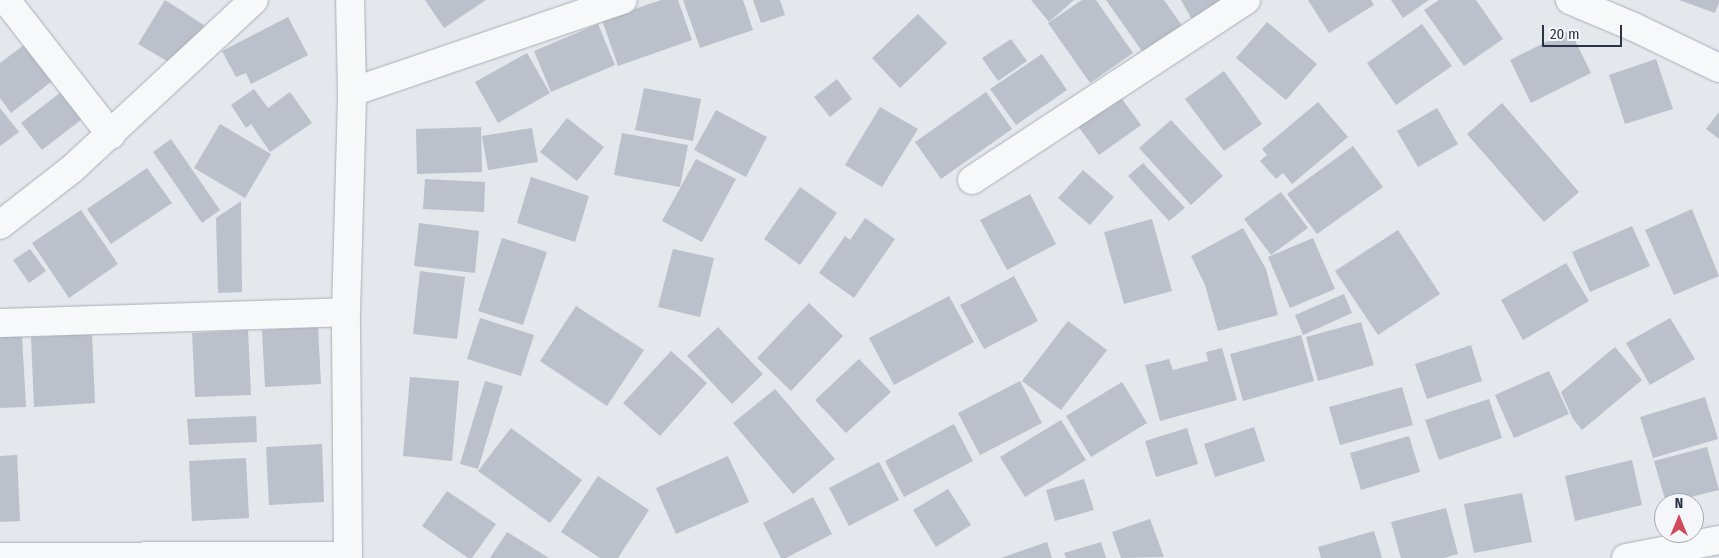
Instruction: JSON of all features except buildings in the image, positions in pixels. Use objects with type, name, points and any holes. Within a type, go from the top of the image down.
[{"type":"street","points":[[6,0],[111,135]]},
{"type":"street","points":[[0,225],[72,169],[111,135],[254,0]]},
{"type":"street","points":[[0,557],[348,557],[346,312],[352,92],[350,0]]},
{"type":"street","points":[[352,92],[623,0]]},
{"type":"street","points":[[972,180],[1246,0]]},
{"type":"street","points":[[1570,0],[1634,27],[1719,68]]},
{"type":"street","points":[[0,323],[346,312]]},
{"type":"street","points":[[1626,558],[1719,540]]}]
